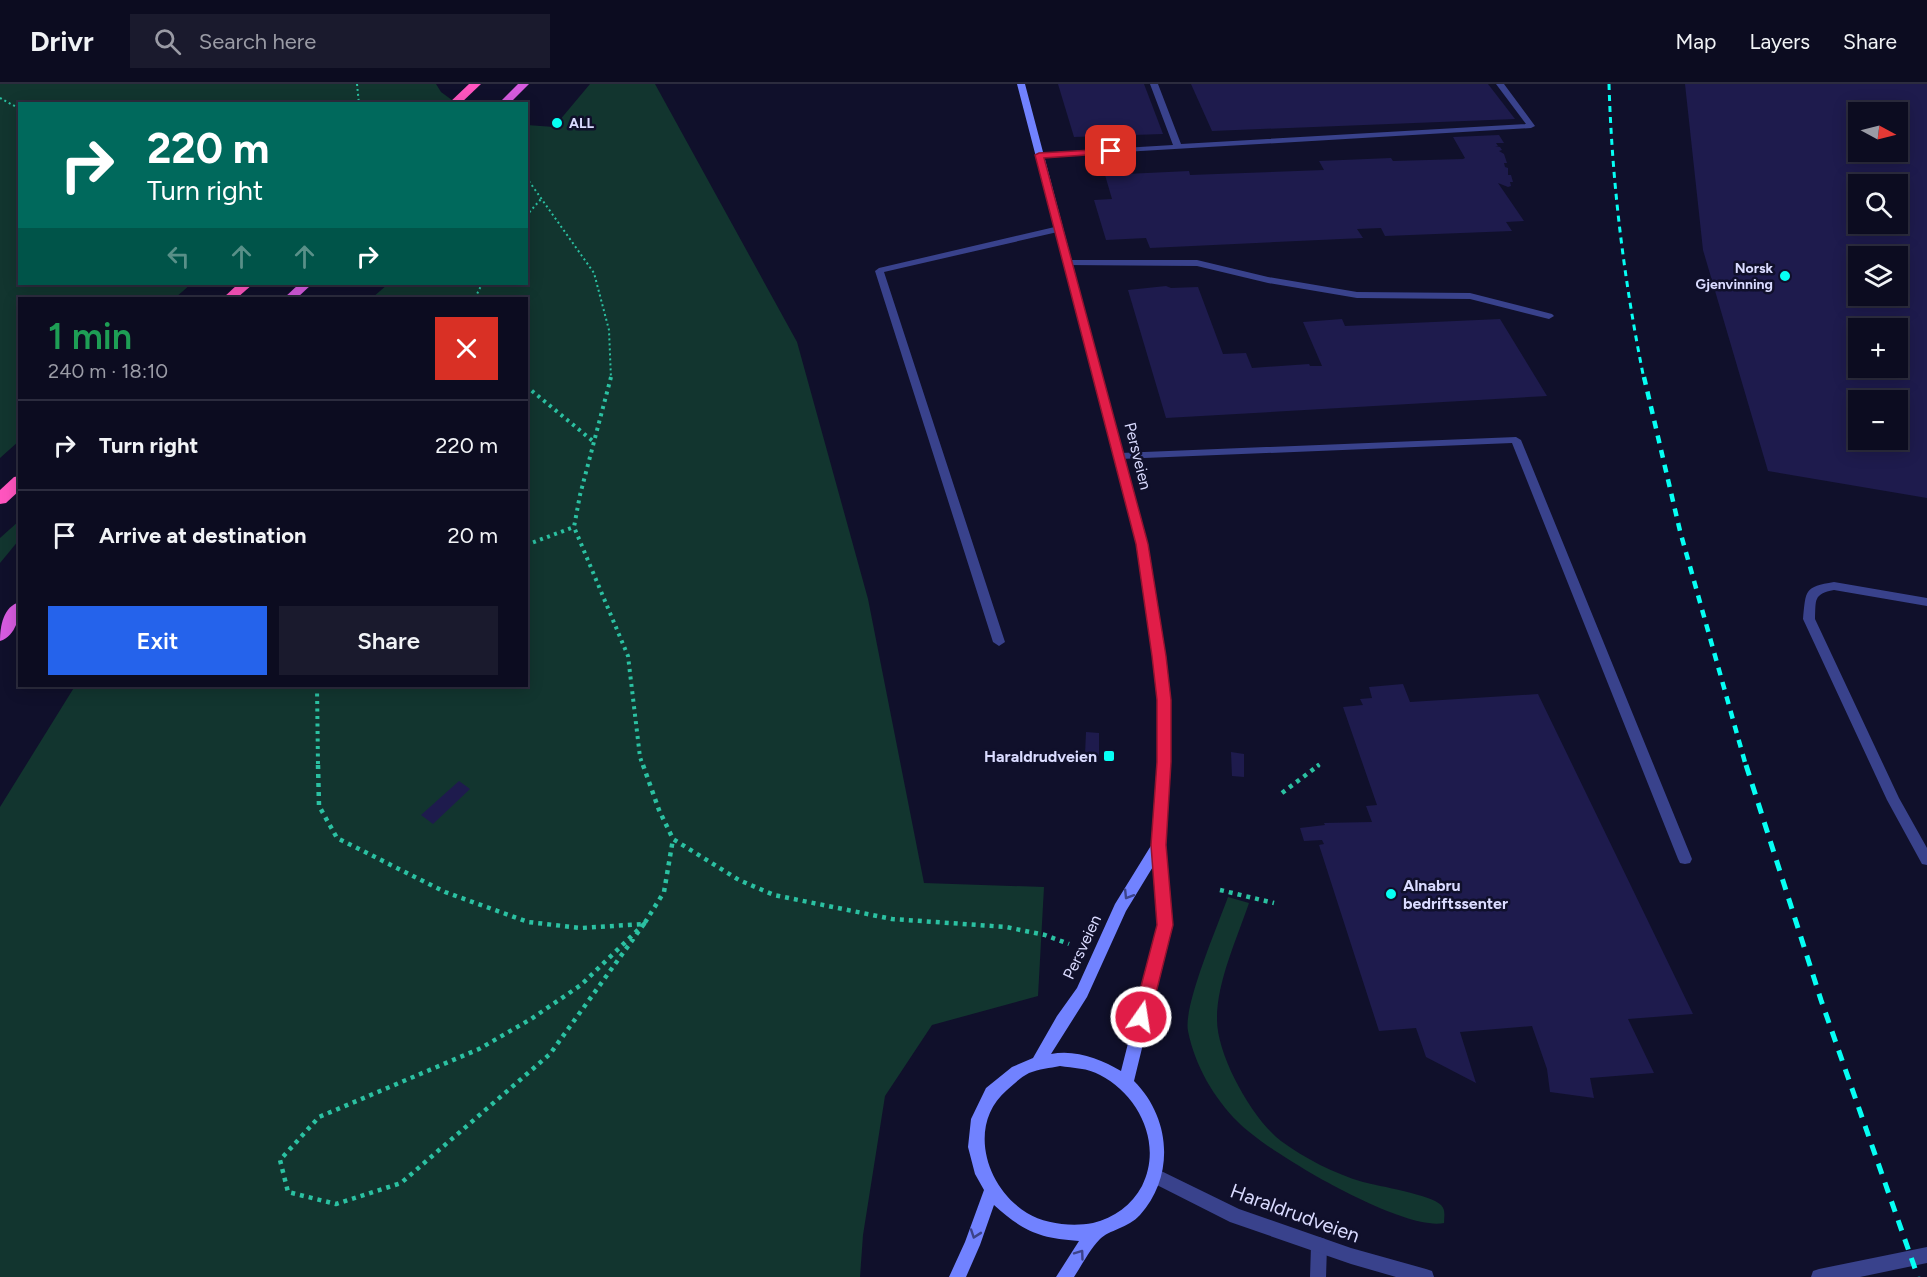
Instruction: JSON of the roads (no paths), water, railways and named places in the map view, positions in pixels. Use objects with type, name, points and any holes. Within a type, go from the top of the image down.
[{"type":"highway","points":[[455,102],[476,84]]},
{"type":"highway","points":[[505,102],[525,84]]},
{"type":"highway","points":[[230,297],[245,285]]},
{"type":"highway","points":[[291,297],[305,285]]},
{"type":"highway","points":[[0,499],[18,483]]},
{"type":"highway","points":[[0,635],[18,610]]},
{"type":"main road","name":"Persveien","points":[[1021,84],[1142,544],[1163,689],[1164,762],[1159,845],[1165,925],[1126,1083]]},
{"type":"main road","name":"Persveien","points":[[1038,1063],[1082,992],[1120,908],[1159,845]]},
{"type":"main road","points":[[1060,1059],[1084,1062],[1106,1070],[1126,1083],[1143,1102],[1155,1125],[1159,1151],[1155,1176],[1146,1194],[1133,1210],[1116,1223],[1096,1231],[1067,1234],[1037,1228],[1010,1213],[990,1191],[980,1170],[976,1147],[978,1124],[986,1103],[999,1086],[1017,1072],[1038,1063],[1060,1059]]},
{"type":"main road","points":[[957,1277],[972,1245],[990,1191]]},
{"type":"main road","points":[[1064,1277],[1096,1231]]},
{"type":"street","points":[[1154,84],[1178,147]]},
{"type":"street","points":[[1039,155],[1531,126],[1500,84]]},
{"type":"street","points":[[999,642],[879,271],[1059,229]]},
{"type":"street","points":[[1068,263],[1197,263],[1268,280],[1357,295],[1470,296],[1549,316]]},
{"type":"street","points":[[1120,456],[1516,440],[1685,859]]},
{"type":"street","points":[[1927,602],[1834,586],[1817,589],[1811,597],[1809,619],[1893,800],[1927,860]]},
{"type":"street","name":"Haraldrudveien","points":[[1155,1176],[1236,1216],[1319,1245],[1426,1277]]},
{"type":"street","points":[[1318,1277],[1319,1245]]},
{"type":"street","points":[[1819,1277],[1927,1255]]},
{"type":"railway","points":[[1609,84],[1620,232],[1644,379]]},
{"type":"railway","points":[[1644,377],[1680,531],[1746,766]]},
{"type":"railway","points":[[1746,765],[1821,1000],[1918,1277]]},
{"type":"place","name":"ALL","points":[[557,123]]},
{"type":"place","name":"Norsk Gjenvinning","points":[[1785,276]]},
{"type":"place","name":"Haraldrudveien","points":[[1109,756]]},
{"type":"place","name":"Alnabru bedriftssenter","points":[[1391,894]]}]
